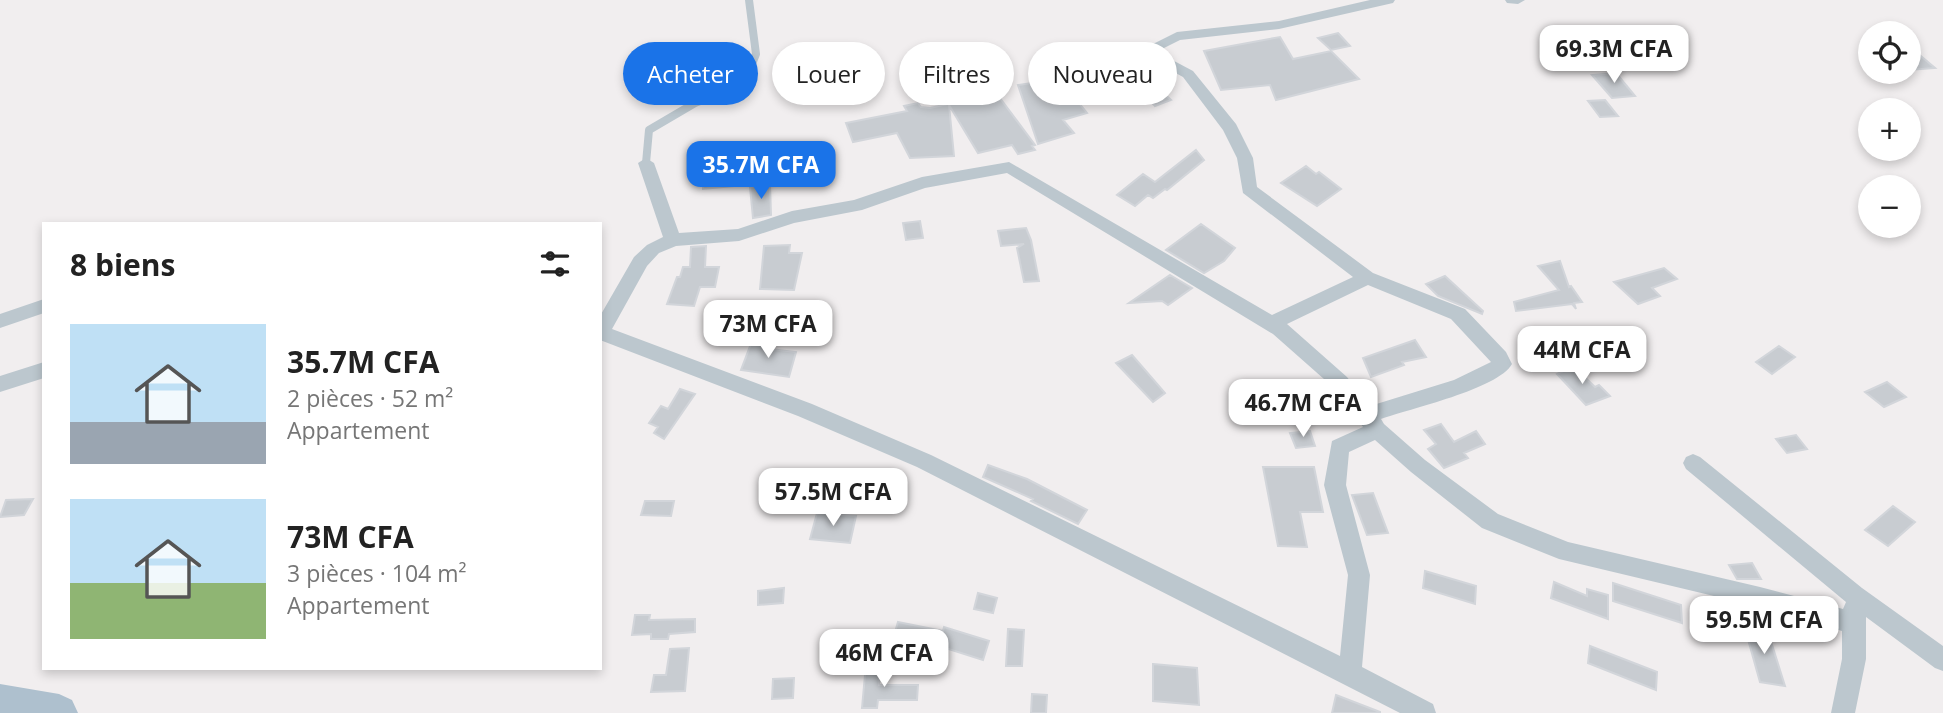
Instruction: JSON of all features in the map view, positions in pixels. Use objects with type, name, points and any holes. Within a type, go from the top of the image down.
[{"type":"main road","points":[[0,702],[59,713]]},
{"type":"street","points":[[1350,673],[1359,575],[1335,485],[1339,447],[1399,403],[1460,386],[1498,370],[1502,364],[1499,357],[1458,314],[1367,278],[1249,189],[1244,158],[1230,128],[1188,74],[1155,56],[1152,48],[1177,36],[1279,25],[1388,0]]},
{"type":"street","points":[[1512,0],[1518,0]]},
{"type":"street","points":[[646,163],[673,240]]},
{"type":"street","points":[[602,330],[640,262],[653,249],[673,240],[739,235],[771,223],[856,206],[922,183],[1009,167],[1271,324],[1340,382],[1372,423],[1418,466],[1490,521],[1567,552],[1760,597],[1854,623]]},
{"type":"street","points":[[1271,324],[1367,278]]},
{"type":"street","points":[[0,321],[42,307]]},
{"type":"street","points":[[602,332],[805,410],[924,461],[1350,673],[1411,710]]},
{"type":"street","points":[[0,384],[42,371]]},
{"type":"street","points":[[1693,463],[1854,595],[1943,660]]},
{"type":"street","points":[[1843,713],[1854,659],[1854,595]]},
{"type":"lane","points":[[646,163],[649,130],[695,103],[744,84],[756,54],[749,0]]},
{"type":"building","points":[[1338,33],[1350,46],[1331,50],[1318,38]]},
{"type":"building","points":[[1280,37],[1293,59],[1331,51],[1359,79],[1276,100],[1270,85],[1221,90],[1204,51]]},
{"type":"building","points":[[1921,56],[1935,68],[1921,69]]},
{"type":"building","points":[[1616,73],[1635,96],[1612,98],[1592,75]]},
{"type":"building","points":[[1028,84],[1028,105],[1081,105],[1087,113],[1063,120],[1074,133],[1038,144],[1018,85]]},
{"type":"building","points":[[1605,100],[1618,116],[1600,117],[1588,101]]},
{"type":"building","points":[[909,105],[930,108],[949,105],[954,156],[910,158],[897,133],[853,142],[846,123],[907,111],[904,106]]},
{"type":"building","points":[[949,105],[1005,105],[1035,145],[1032,146],[1035,150],[1018,154],[1012,145],[978,153]]},
{"type":"building","points":[[745,142],[744,185],[703,189],[703,158],[723,155],[723,144]]},
{"type":"building","points":[[1196,150],[1204,160],[1153,198],[1148,195],[1135,206],[1117,195],[1143,174],[1155,182]]},
{"type":"building","points":[[1306,166],[1316,174],[1319,172],[1341,189],[1317,206],[1281,183]]},
{"type":"building","points":[[770,184],[771,215],[753,218],[750,187]]},
{"type":"building","points":[[920,221],[923,238],[906,240],[903,223]]},
{"type":"building","points":[[1201,224],[1235,248],[1224,261],[1204,273],[1166,250]]},
{"type":"building","points":[[1026,228],[1039,281],[1024,282],[1017,248],[1024,244],[1001,246],[998,231]]},
{"type":"building","points":[[790,245],[789,253],[802,253],[794,290],[760,289],[764,246]]},
{"type":"building","points":[[706,246],[705,267],[719,267],[715,287],[700,287],[694,306],[667,304],[683,267],[690,267],[691,247]]},
{"type":"building","points":[[1560,261],[1569,287],[1571,286],[1582,302],[1574,303],[1576,309],[1572,304],[1516,311],[1514,302],[1559,290],[1538,266]]},
{"type":"building","points":[[1664,268],[1677,279],[1652,288],[1660,296],[1638,304],[1614,282]]},
{"type":"building","points":[[1170,275],[1192,288],[1168,305],[1162,301],[1129,303]]},
{"type":"building","points":[[1445,276],[1483,311],[1482,314],[1438,296],[1426,284]]},
{"type":"building","points":[[1415,340],[1426,357],[1402,362],[1404,365],[1371,377],[1363,358]]},
{"type":"building","points":[[752,341],[771,345],[770,349],[796,352],[789,377],[741,370]]},
{"type":"building","points":[[1779,346],[1795,357],[1772,374],[1756,362]]},
{"type":"building","points":[[1132,355],[1165,393],[1153,402],[1116,363]]},
{"type":"building","points":[[1573,366],[1595,387],[1599,385],[1610,396],[1586,405],[1557,374]]},
{"type":"building","points":[[1887,382],[1906,397],[1884,407],[1865,392]]},
{"type":"building","points":[[680,389],[695,394],[664,439],[654,433],[658,427],[649,423],[661,406],[668,409]]},
{"type":"building","points":[[1441,424],[1454,442],[1476,431],[1485,444],[1464,453],[1468,458],[1444,468],[1428,449],[1436,444],[1424,430]]},
{"type":"building","points":[[1310,431],[1315,446],[1296,448],[1290,433]]},
{"type":"building","points":[[1796,435],[1807,449],[1787,453],[1776,439]]},
{"type":"building","points":[[988,465],[1027,479],[1087,510],[1078,524],[1031,501],[1033,499],[983,477]]},
{"type":"building","points":[[1263,467],[1314,467],[1323,512],[1300,512],[1307,547],[1278,546]]},
{"type":"building","points":[[1373,493],[1388,533],[1367,535],[1352,495]]},
{"type":"building","points":[[33,499],[24,515],[0,517],[6,500]]},
{"type":"building","points":[[645,501],[674,501],[671,516],[641,515]]},
{"type":"building","points":[[1893,506],[1915,522],[1888,546],[1865,530]]},
{"type":"building","points":[[817,513],[856,516],[850,543],[810,539]]},
{"type":"building","points":[[1752,563],[1761,579],[1737,579],[1729,565]]},
{"type":"building","points":[[1425,571],[1476,586],[1475,604],[1423,588]]},
{"type":"building","points":[[1554,582],[1587,596],[1587,589],[1608,595],[1608,619],[1551,598]]},
{"type":"building","points":[[1613,583],[1681,605],[1682,623],[1613,601]]},
{"type":"building","points":[[784,588],[783,603],[758,605],[758,591]]},
{"type":"building","points":[[978,593],[997,598],[993,613],[974,609]]},
{"type":"building","points":[[635,615],[650,615],[649,620],[695,619],[695,632],[669,634],[668,639],[651,639],[651,634],[632,635]]},
{"type":"building","points":[[898,622],[943,631],[944,627],[989,641],[983,660],[933,644],[932,649],[903,643],[905,635],[895,632]]},
{"type":"building","points":[[1744,625],[1767,629],[1785,686],[1760,682]]},
{"type":"building","points":[[1008,629],[1024,630],[1022,666],[1006,666]]},
{"type":"building","points":[[1590,646],[1657,672],[1656,690],[1588,663]]},
{"type":"building","points":[[689,648],[685,691],[651,692],[654,675],[666,675],[670,649]]},
{"type":"building","points":[[866,664],[881,664],[879,685],[918,685],[917,700],[878,700],[877,708],[862,708]]},
{"type":"building","points":[[1153,664],[1197,668],[1199,705],[1153,701]]},
{"type":"building","points":[[794,678],[793,698],[772,699],[773,679]]},
{"type":"building","points":[[1032,694],[1047,695],[1046,713],[1031,713]]},
{"type":"building","points":[[1336,695],[1380,712],[1380,713],[1332,713]]}]
